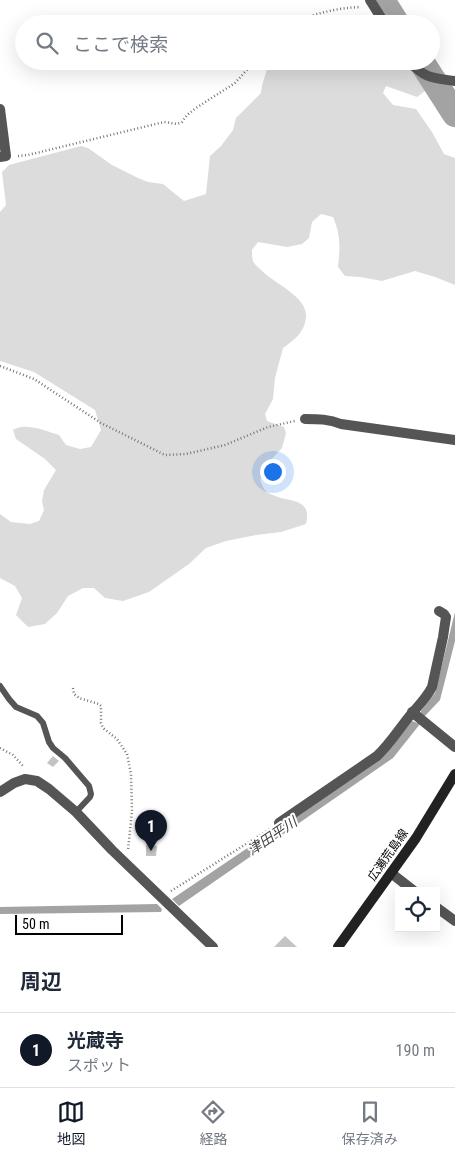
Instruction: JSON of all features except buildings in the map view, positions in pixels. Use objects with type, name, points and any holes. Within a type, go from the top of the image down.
[{"type":"main road","name":"広瀬荒島線","points":[[338,947],[416,838],[455,774]]},
{"type":"street","points":[[372,3],[379,15]]},
{"type":"street","points":[[417,70],[421,74],[433,78],[455,81]]},
{"type":"street","points":[[0,109],[3,156]]},
{"type":"street","points":[[305,419],[320,419],[341,424],[455,440]]},
{"type":"street","points":[[279,823],[377,756],[416,715],[432,687],[446,616],[439,611]]},
{"type":"street","points":[[416,715],[455,746]]},
{"type":"street","points":[[0,792],[6,787],[25,780],[37,781],[49,788],[76,812],[127,865],[213,947]]},
{"type":"street","points":[[391,873],[409,887]]},
{"type":"street","points":[[440,910],[455,921]]},
{"type":"lane","points":[[0,686],[16,707],[37,716],[43,723],[53,748],[65,758],[89,786],[92,794],[76,812]]},
{"type":"path","points":[[312,15],[372,3]]},
{"type":"path","points":[[3,156],[28,155],[164,122],[177,124],[182,122],[196,108],[235,83],[247,70]]},
{"type":"path","points":[[0,366],[34,379],[101,423],[165,454],[186,454],[225,446],[268,427],[305,419]]},
{"type":"path","points":[[73,688],[74,694],[79,698],[101,706],[101,723],[103,728],[117,739],[128,754],[131,774],[132,811],[127,865]]},
{"type":"path","points":[[0,748],[13,755],[37,781]]},
{"type":"path","points":[[166,902],[279,823]]},
{"type":"shaded area","points":[[267,70],[412,70],[415,73],[425,91],[417,97],[386,86],[383,93],[393,105],[416,109],[444,154],[455,158],[455,285],[415,271],[382,281],[345,276],[338,267],[339,242],[333,217],[321,214],[312,222],[309,238],[302,244],[287,247],[258,242],[252,250],[252,258],[256,266],[302,303],[306,318],[301,332],[283,348],[275,378],[273,399],[265,414],[267,421],[284,427],[286,433],[282,448],[268,463],[260,480],[268,493],[303,505],[307,515],[306,524],[281,532],[226,541],[206,548],[189,564],[149,592],[123,601],[105,598],[94,588],[83,588],[68,596],[57,613],[45,624],[28,627],[16,615],[22,598],[15,586],[0,578],[0,514],[11,522],[30,524],[39,521],[44,510],[42,501],[44,490],[56,470],[45,459],[16,439],[13,430],[30,427],[42,430],[59,435],[66,445],[80,449],[91,447],[101,430],[95,410],[34,372],[0,361],[0,212],[6,205],[2,172],[9,165],[81,146],[88,148],[112,165],[138,178],[148,182],[163,184],[184,201],[206,194],[210,156],[221,146],[233,130],[236,118],[261,93]]},
{"type":"water","points":[[455,612],[455,641],[440,700],[424,717],[421,711],[435,693]]},
{"type":"water","points":[[412,721],[420,724],[393,758],[179,906],[172,899],[373,763]]},
{"type":"water","points":[[157,904],[162,909],[161,912],[0,914],[0,907]]},
{"type":"waterway","name":"津田平川","points":[[382,0],[391,15]]},
{"type":"waterway","name":"津田平川","points":[[427,70],[455,114]]},
{"type":"place","name":"光蔵寺","points":[[151,851]]}]
